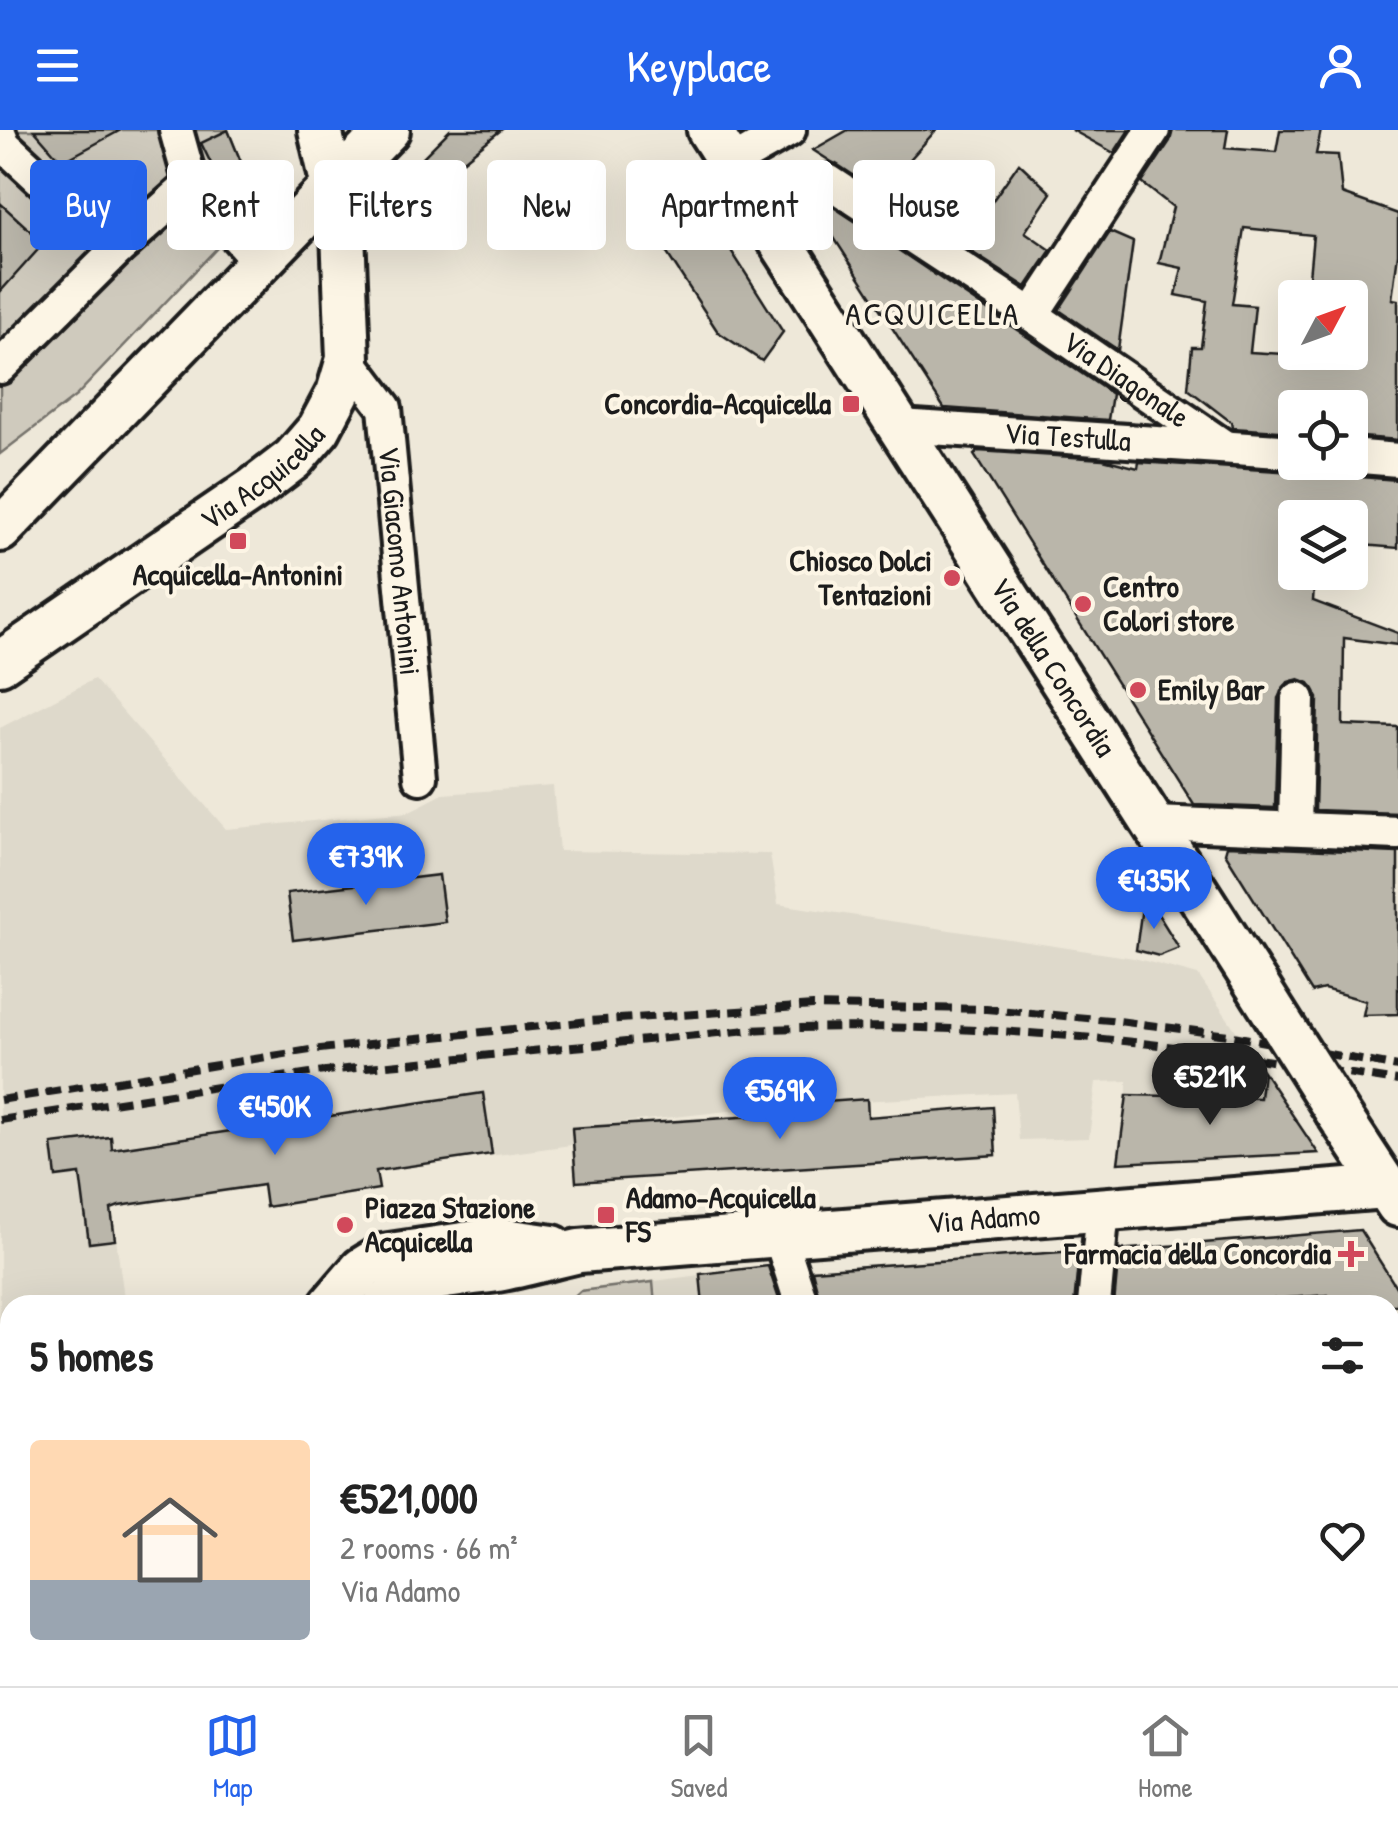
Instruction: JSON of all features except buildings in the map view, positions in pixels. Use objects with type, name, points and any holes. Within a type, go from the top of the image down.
[{"type":"main road","name":"Via Acquicella","points":[[320,130],[327,160]]},
{"type":"main road","points":[[360,160],[388,130]]},
{"type":"main road","name":"Via della Concordia","points":[[720,147],[1392,1196]]},
{"type":"main road","points":[[0,530],[314,208]]},
{"type":"main road","name":"Via Acquicella","points":[[0,663],[256,488],[293,459],[319,429],[338,393],[348,360],[343,250]]},
{"type":"main road","name":"Via Adamo","points":[[579,1251],[1103,1208],[1392,1196]]},
{"type":"main road","points":[[340,1295],[362,1269],[383,1256],[497,1238],[579,1251]]},
{"type":"main road","points":[[399,1295],[429,1280],[502,1269],[579,1251]]},
{"type":"street","points":[[176,130],[184,160]]},
{"type":"street","points":[[720,147],[789,130]]},
{"type":"street","points":[[1032,315],[1153,130]]},
{"type":"street","points":[[2,140],[30,167]]},
{"type":"street","name":"Via Diagonale","points":[[833,184],[1223,446]]},
{"type":"street","points":[[147,223],[167,205]]},
{"type":"street","points":[[0,368],[117,250]]},
{"type":"street","points":[[248,250],[260,263]]},
{"type":"street","name":"Via Giacomo Antonini","points":[[348,360],[385,408],[420,776]]},
{"type":"street","name":"Via Testulla","points":[[900,426],[1278,451]]},
{"type":"street","points":[[1368,458],[1398,460]]},
{"type":"street","points":[[1295,828],[1298,699]]},
{"type":"street","points":[[1154,823],[1398,833]]},
{"type":"street","points":[[1095,1295],[1103,1208]]},
{"type":"street","points":[[779,1234],[799,1295]]},
{"type":"shaded area","points":[[0,130],[228,130],[240,160],[167,160],[167,250],[215,250],[76,396],[0,454]]},
{"type":"shaded area","points":[[94,679],[226,829],[408,812],[443,794],[553,786],[559,851],[770,854],[778,904],[1134,958],[1198,975],[1275,1088],[1260,1098],[1127,1095],[1127,1081],[1096,1082],[1089,1138],[1019,1140],[1015,1093],[785,1105],[572,1128],[571,1145],[377,1171],[379,1189],[266,1207],[262,1185],[112,1209],[124,1295],[0,1295],[0,728]]},
{"type":"shaded area","points":[[774,1265],[784,1295],[576,1295],[580,1291]]},
{"type":"shaded area","points":[[653,1282],[654,1295],[576,1295],[580,1291]]},
{"type":"railway","points":[[0,1100],[310,1050],[590,1021],[813,1006],[986,1009],[1110,1020],[1228,1035],[1398,1067]]},
{"type":"railway","points":[[0,1120],[316,1072],[794,1028],[931,1028],[1068,1036],[1184,1048],[1398,1081]]},
{"type":"place","name":"Concordia-Acquicella","points":[[851,404]]},
{"type":"place","name":"Acquicella-Antonini","points":[[238,541]]},
{"type":"place","name":"Chiosco Dolci Tentazioni","points":[[952,578]]},
{"type":"place","name":"Centro Colori store","points":[[1083,604]]},
{"type":"place","name":"Emily Bar","points":[[1138,690]]},
{"type":"place","name":"Adamo-Acquicella FS","points":[[606,1215]]},
{"type":"place","name":"Piazza Stazione Acquicella","points":[[345,1225]]},
{"type":"place","name":"Farmacia della Concordia","points":[[1351,1254]]},
{"type":"district","name":"ACQUICELLA","points":[[933,314]]}]
